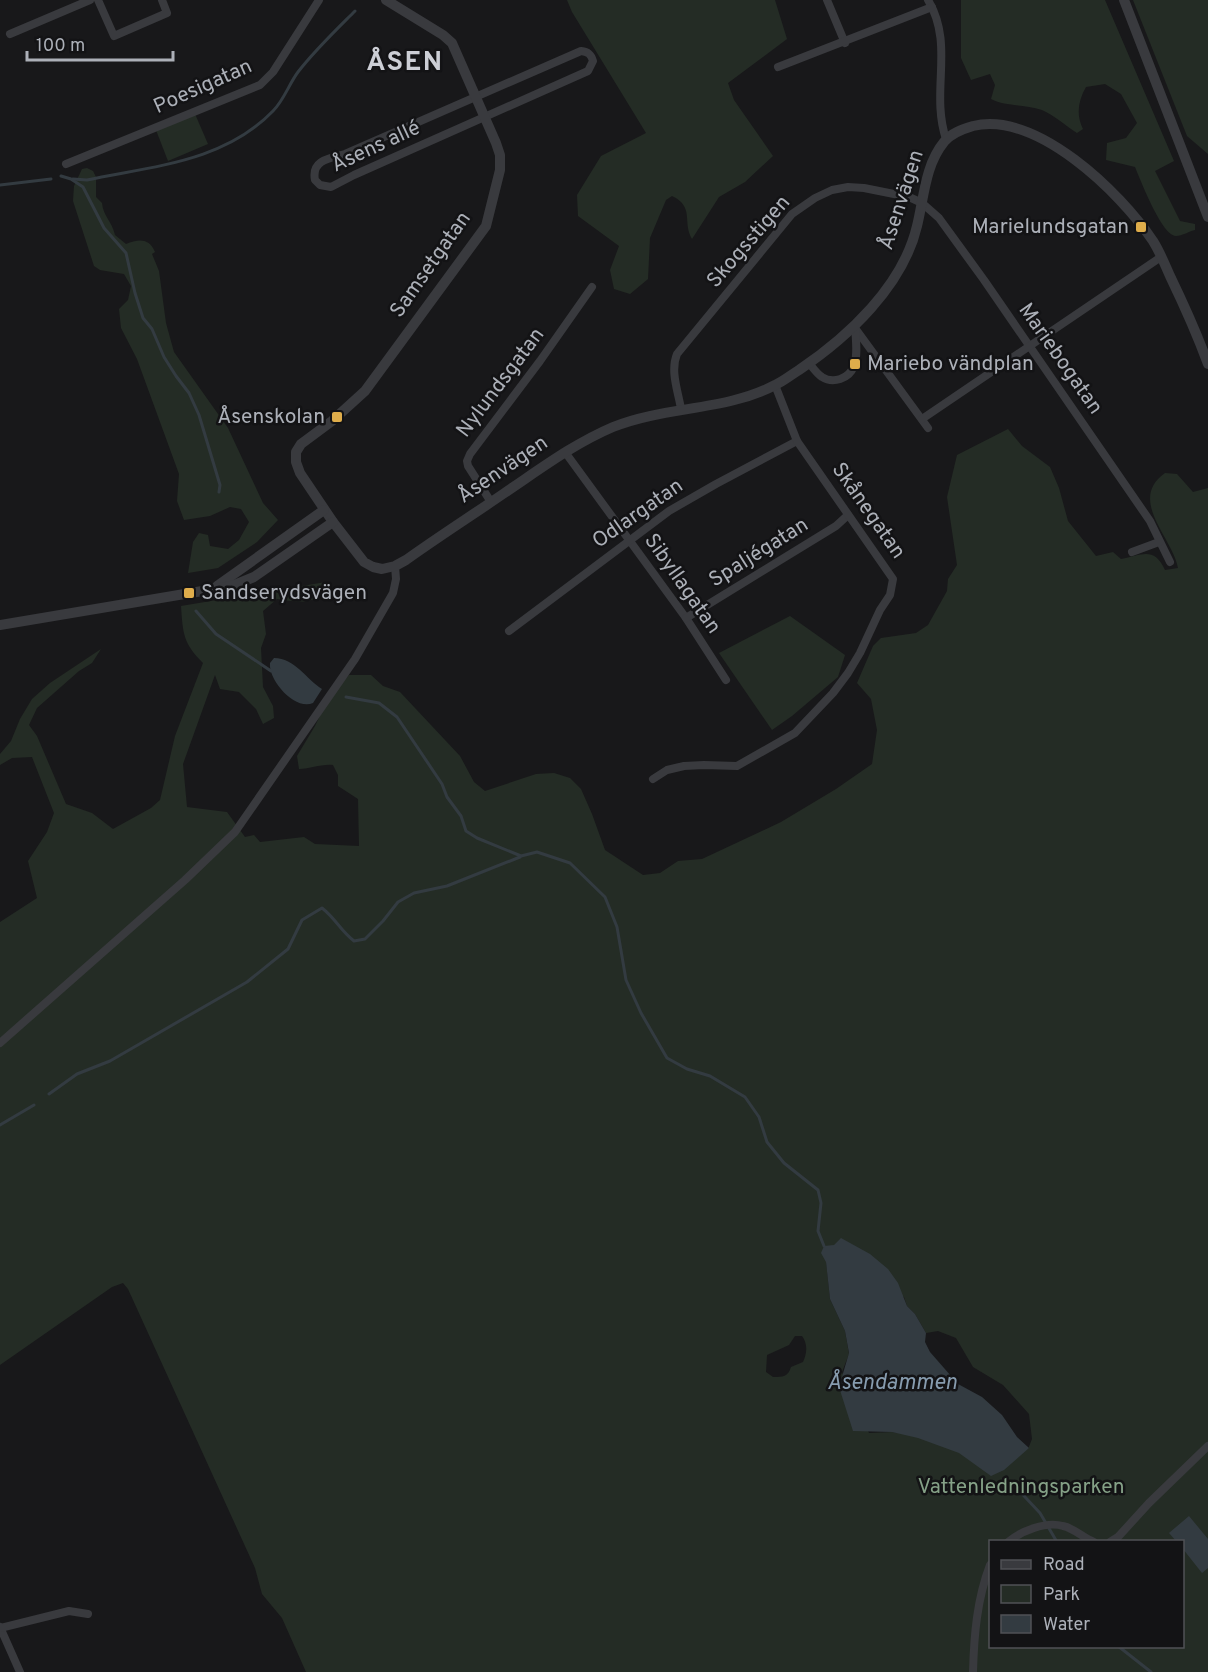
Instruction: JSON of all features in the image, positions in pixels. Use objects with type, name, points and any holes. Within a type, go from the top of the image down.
[{"type":"street","points":[[10,34],[90,0]]},
{"type":"street","points":[[98,0],[114,36],[167,13],[162,0]]},
{"type":"street","name":"Poesigatan","points":[[66,164],[260,85],[273,72],[319,0]]},
{"type":"street","name":"Samsetgatan","points":[[324,510],[300,473],[296,462],[296,452],[301,444],[365,392],[486,226],[494,199],[500,163],[496,143],[486,117],[452,43],[443,34],[386,0]]},
{"type":"street","points":[[827,0],[845,43]]},
{"type":"street","points":[[1124,0],[1208,218]]},
{"type":"street","points":[[778,67],[845,43],[930,4],[939,20],[941,34],[941,119],[946,139]]},
{"type":"street","name":"Åsens allé","points":[[577,52],[586,52],[592,57],[593,61],[588,71],[331,187],[315,180],[315,168],[319,162],[345,154],[476,95],[577,52]]},
{"type":"street","name":"Åsenvägen","points":[[395,566],[565,452],[616,426],[681,409],[733,400],[775,386],[855,328],[892,280],[909,253],[937,152],[946,139],[963,129],[985,124],[1001,124],[1018,128],[1041,138],[1083,166],[1113,194],[1153,241],[1208,364]]},
{"type":"street","name":"Skogsstigen","points":[[681,409],[674,374],[677,354],[792,214],[802,205],[832,190],[848,187],[909,197],[922,203]]},
{"type":"street","name":"Mariebogatan","points":[[922,203],[939,218],[1150,521],[1170,562]]},
{"type":"street","points":[[922,419],[1161,257]]},
{"type":"street","name":"Nylundsgatan","points":[[491,502],[468,466],[467,461],[470,454],[592,287]]},
{"type":"street","points":[[809,363],[819,375],[829,380],[848,375],[855,364],[855,328]]},
{"type":"street","points":[[855,328],[928,428]]},
{"type":"street","name":"Skånegatan","points":[[653,779],[667,770],[684,766],[736,766],[795,733],[838,687],[860,653],[880,610],[890,595],[893,579],[797,441],[775,386]]},
{"type":"street","name":"Odlargatan","points":[[508,631],[669,511],[797,441]]},
{"type":"street","name":"Sibyllagatan","points":[[565,452],[686,618],[726,680]]},
{"type":"street","points":[[0,1043],[185,880],[235,832],[367,639],[393,593],[396,579],[395,566],[382,569],[364,562],[324,510],[227,580],[210,589]]},
{"type":"street","name":"Spaljégatan","points":[[686,618],[836,526],[848,515]]},
{"type":"street","points":[[0,625],[232,586],[254,577],[333,522]]},
{"type":"street","points":[[1132,552],[1159,542]]},
{"type":"street","points":[[1113,1540],[1208,1446]]},
{"type":"street","points":[[1010,1540],[1018,1534],[1057,1525],[1069,1528],[1090,1540]]},
{"type":"street","points":[[973,1672],[975,1628],[989,1568]]},
{"type":"street","points":[[20,1672],[0,1627],[69,1611],[88,1614]]},
{"type":"green space","points":[[567,0],[775,0],[787,39],[728,83],[734,100],[773,156],[745,182],[719,197],[692,239],[683,205],[672,196],[666,200],[650,238],[648,279],[630,294],[614,289],[610,270],[619,246],[578,216],[577,195],[601,156],[646,133],[572,12]]},
{"type":"green space","points":[[961,0],[1105,0],[1174,161],[1155,171],[1180,221],[1195,224],[1195,230],[1178,236],[1170,234],[1152,206],[1135,167],[1106,160],[1107,143],[1126,138],[1137,123],[1121,94],[1105,84],[1086,87],[1079,108],[1079,118],[1083,129],[1077,133],[1042,110],[991,99],[995,85],[990,74],[971,80],[961,58]]},
{"type":"green space","points":[[1133,0],[1208,0],[1208,154],[1187,136]]},
{"type":"green space","points":[[195,114],[208,144],[168,161],[156,130]]},
{"type":"green space","points":[[87,168],[93,171],[96,177],[96,197],[102,203],[115,235],[126,244],[143,241],[153,247],[155,252],[152,254],[159,271],[166,323],[174,352],[228,428],[263,503],[278,520],[257,542],[218,568],[188,573],[193,542],[199,533],[208,535],[210,546],[228,549],[239,540],[249,522],[241,509],[230,507],[210,516],[184,520],[177,501],[179,474],[137,359],[121,328],[119,309],[128,300],[131,286],[124,274],[100,270],[94,266],[73,201],[74,186],[82,169]]},
{"type":"green space","name":"Vattenledningsparken","points":[[1008,429],[1022,446],[1050,467],[1059,488],[1068,521],[1096,556],[1113,552],[1121,559],[1141,554],[1152,555],[1161,562],[1165,570],[1178,568],[1151,507],[1150,495],[1154,484],[1165,473],[1177,474],[1193,492],[1208,488],[1208,1672],[306,1672],[282,1618],[262,1594],[255,1568],[128,1289],[123,1283],[112,1287],[0,1365],[0,922],[37,898],[28,861],[47,832],[54,813],[32,757],[12,758],[0,765],[0,754],[11,741],[32,699],[50,683],[101,649],[92,663],[79,671],[37,708],[29,725],[37,736],[66,804],[92,813],[113,829],[151,808],[160,800],[175,736],[203,663],[191,650],[185,638],[181,606],[326,582],[332,589],[313,600],[300,602],[277,599],[263,611],[266,634],[261,648],[263,687],[273,706],[274,718],[263,724],[256,709],[239,692],[220,689],[215,675],[183,764],[187,807],[227,812],[245,837],[254,835],[260,842],[304,837],[315,844],[359,846],[358,799],[338,786],[338,775],[333,765],[299,769],[297,756],[330,695],[349,675],[371,675],[383,686],[400,692],[460,756],[474,782],[485,791],[536,774],[554,773],[570,778],[581,789],[605,850],[643,875],[660,873],[678,861],[702,859],[781,822],[872,764],[877,730],[871,699],[857,683],[873,646],[881,638],[916,633],[928,625],[947,591],[948,579],[957,565],[947,497],[957,455]],"holes":[[[826,1261],[904,1297],[907,1306],[915,1314],[926,1333],[938,1331],[956,1338],[973,1367],[1003,1385],[1029,1414],[1032,1439],[1028,1449],[892,1432],[869,1433],[842,1372],[849,1354],[845,1331],[830,1299]],[[795,1336],[802,1336],[805,1342],[803,1362],[791,1367],[785,1376],[773,1377],[766,1372],[767,1355],[789,1345]]]},
{"type":"green space","points":[[790,616],[845,655],[838,677],[772,730],[719,653]]},
{"type":"water","points":[[274,658],[288,661],[322,689],[313,703],[298,703],[284,692],[273,678],[270,663]]},
{"type":"water","name":"Åsendammen","points":[[841,1238],[870,1254],[888,1269],[898,1283],[907,1306],[915,1314],[926,1333],[925,1342],[930,1352],[958,1384],[982,1397],[1002,1415],[1017,1437],[1029,1448],[1004,1470],[991,1476],[959,1453],[918,1438],[892,1432],[853,1431],[839,1387],[849,1353],[845,1331],[830,1299],[826,1262],[821,1253],[824,1246],[834,1245]]},
{"type":"water","points":[[1189,1516],[1208,1539],[1208,1568],[1202,1573],[1184,1550],[1184,1540],[1175,1540],[1169,1533]]},
{"type":"waterway","points":[[73,179],[87,180],[162,165],[210,152],[233,141],[254,128],[273,111],[305,64],[355,11]]},
{"type":"waterway","points":[[61,176],[83,187],[104,228],[126,253],[143,318],[152,329],[164,357],[189,393],[199,415],[220,485],[219,492]]},
{"type":"waterway","points":[[0,185],[51,179]]},
{"type":"waterway","points":[[196,611],[216,634],[271,671]]},
{"type":"waterway","points":[[346,697],[379,703],[397,717],[442,784],[447,797],[461,816],[466,831],[477,838],[521,856],[537,852],[570,863],[605,897],[617,927],[626,980],[641,1013],[667,1058],[687,1069],[710,1076],[745,1097],[759,1117],[767,1142],[784,1163],[818,1190],[821,1203],[818,1231],[824,1246]]},
{"type":"waterway","points":[[49,1094],[77,1074],[110,1061],[247,982],[288,949],[302,920],[322,908],[354,941],[365,939],[398,902],[414,893],[447,886],[520,857]]},
{"type":"waterway","points":[[0,1125],[34,1105]]},
{"type":"waterway","points":[[1011,1482],[1040,1513],[1056,1540]]},
{"type":"waterway","points":[[1121,1648],[1151,1672]]},
{"type":"place","name":"Marielundsgatan","points":[[1141,227]]},
{"type":"place","name":"Mariebo vändplan","points":[[855,364]]},
{"type":"place","name":"Åsenskolan","points":[[337,417]]},
{"type":"place","name":"Sandserydsvägen","points":[[189,593]]},
{"type":"district","name":"ÅSEN","points":[[405,63]]}]
